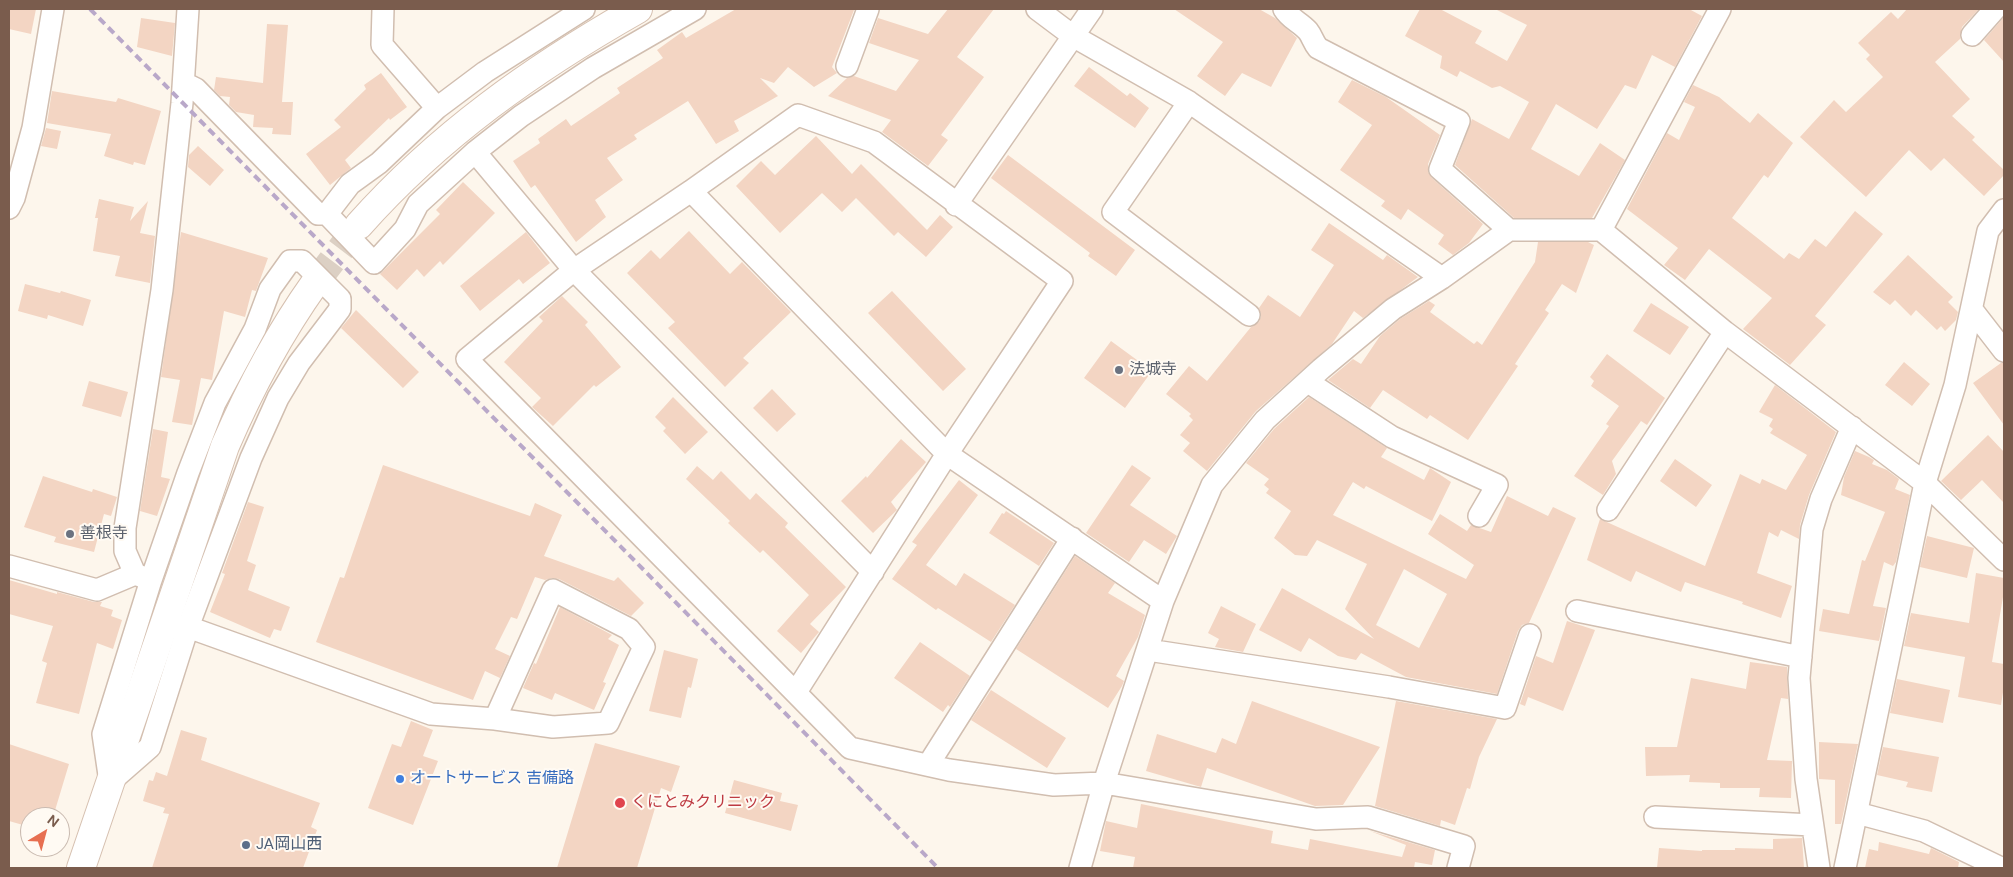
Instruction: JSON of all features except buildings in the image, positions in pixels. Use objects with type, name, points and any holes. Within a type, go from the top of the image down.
[{"type":"street","points":[[9,208],[15,173],[33,128],[53,9]]},
{"type":"street","points":[[143,577],[125,551],[125,528],[162,290],[184,83],[188,9]]},
{"type":"street","points":[[383,9],[382,45],[437,108]]},
{"type":"street","points":[[327,214],[350,184],[379,163],[437,108],[499,62],[584,9]]},
{"type":"street","points":[[359,225],[389,191],[454,132],[500,96],[555,57],[638,9]]},
{"type":"street","points":[[184,83],[196,89],[318,214],[327,214],[374,263],[405,229],[418,204],[475,152],[559,90],[694,9]]},
{"type":"street","points":[[847,66],[868,9]]},
{"type":"street","points":[[1037,9],[1073,36],[1189,102],[1442,278]]},
{"type":"street","points":[[956,205],[1092,9]]},
{"type":"street","points":[[1284,9],[1288,15],[1310,32],[1312,42],[1318,48],[1460,121],[1440,169],[1509,230]]},
{"type":"street","points":[[1972,35],[1995,9]]},
{"type":"street","points":[[1601,230],[1714,11]]},
{"type":"street","points":[[1189,102],[1113,212],[1249,315]]},
{"type":"street","points":[[796,692],[948,454],[1062,281],[956,205],[874,142],[798,115],[691,191],[574,270],[466,359],[850,748],[928,765],[1054,785],[1104,783],[1316,819],[1368,817],[1464,846],[1458,868]]},
{"type":"street","points":[[475,152],[574,270],[873,572]]},
{"type":"street","points":[[691,191],[948,454],[1163,601]]},
{"type":"street","points":[[1845,868],[1925,482],[1955,385],[1973,311],[1988,232],[2004,210]]},
{"type":"street","points":[[1080,868],[1104,783],[1163,601],[1212,485],[1265,420],[1393,309],[1442,278],[1509,230],[1601,230],[1725,332],[1925,482],[2004,560]]},
{"type":"street","points":[[290,261],[302,261],[340,299],[340,309],[299,364],[278,398],[240,482],[188,628],[150,747],[110,782],[103,734],[143,577],[216,404],[255,329],[270,289],[290,261]]},
{"type":"street","points":[[81,868],[225,446],[244,401],[272,348],[315,283]]},
{"type":"street","points":[[1973,311],[2004,352]]},
{"type":"street","points":[[1608,510],[1725,332]]},
{"type":"street","points":[[1308,382],[1392,437],[1497,485],[1479,516]]},
{"type":"street","points":[[1819,868],[1805,761],[1800,678],[1801,657],[1812,529],[1820,499],[1852,428]]},
{"type":"street","points":[[928,765],[1072,538]]},
{"type":"street","points":[[9,566],[97,590],[143,577]]},
{"type":"street","points":[[188,628],[431,714],[495,719],[553,727],[608,723],[644,647],[629,629],[554,590],[495,719]]},
{"type":"street","points":[[1577,612],[1801,657]]},
{"type":"street","points":[[1148,650],[1389,687],[1505,708],[1530,635]]},
{"type":"street","points":[[1857,813],[1924,831],[2001,868]]},
{"type":"street","points":[[1655,817],[1812,825]]},
{"type":"tunnel","points":[[315,283],[359,225]]},
{"type":"railway","points":[[90,9],[938,868]]},
{"type":"place","name":"法城寺","points":[[1119,370]]},
{"type":"place","name":"善根寺","points":[[70,534]]},
{"type":"place","name":"オートサービス 吉備路","points":[[400,779]]},
{"type":"place","name":"くにとみクリニック","points":[[620,803]]},
{"type":"place","name":"JA岡山西","points":[[246,845]]}]
